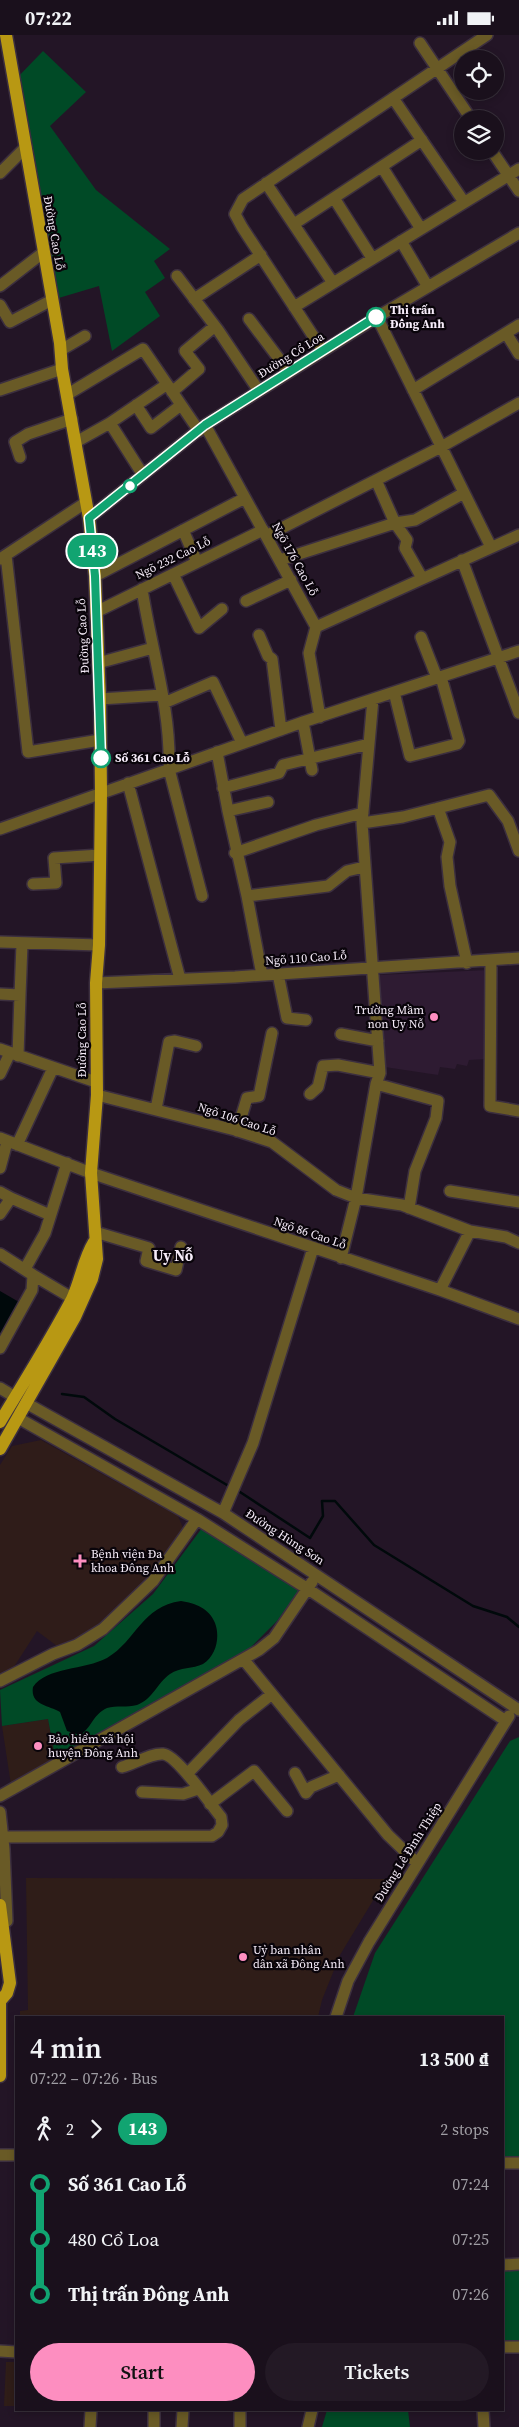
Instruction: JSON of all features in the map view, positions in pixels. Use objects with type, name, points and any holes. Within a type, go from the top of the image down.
[{"type":"main road","name":"Đường Cao Lỗ","points":[[0,1423],[20,1400],[85,1298],[97,1259],[91,1173],[97,1088],[96,983],[100,945],[102,793],[95,576],[89,518],[6,35]]},
{"type":"main road","name":"Đường Cao Lỗ","points":[[0,1449],[18,1418],[20,1400],[72,1298],[81,1276],[85,1257],[95,1237]]},
{"type":"main road","points":[[0,1905],[10,1983],[7,1993],[0,2001],[0,2076]]},
{"type":"street","points":[[323,351],[234,214],[243,199],[487,35]]},
{"type":"street","points":[[420,43],[465,110]]},
{"type":"street","points":[[393,98],[464,202]]},
{"type":"street","points":[[294,224],[422,141]]},
{"type":"street","points":[[0,173],[26,147]]},
{"type":"street","points":[[498,160],[519,191]]},
{"type":"street","points":[[382,167],[421,229]]},
{"type":"street","points":[[294,307],[519,169]]},
{"type":"street","points":[[266,183],[333,283]]},
{"type":"street","points":[[334,198],[372,258]]},
{"type":"street","name":"Đường Cổ Loa","points":[[89,518],[202,428],[376,317],[519,233]]},
{"type":"street","points":[[401,241],[428,287]]},
{"type":"street","points":[[0,286],[44,252]]},
{"type":"street","points":[[194,299],[261,255]]},
{"type":"street","points":[[176,276],[215,326],[259,391]]},
{"type":"street","points":[[0,329],[52,300]]},
{"type":"street","points":[[0,305],[10,322]]},
{"type":"street","points":[[376,317],[491,547]]},
{"type":"street","points":[[249,319],[289,372]]},
{"type":"street","points":[[412,390],[519,325]]},
{"type":"street","points":[[76,442],[199,369],[185,351],[215,326]]},
{"type":"street","points":[[506,333],[519,354]]},
{"type":"street","points":[[61,350],[85,336]]},
{"type":"street","name":"Ngõ 176 Cao Lỗ","points":[[68,394],[143,349],[181,405],[202,428],[245,498],[316,627]]},
{"type":"street","points":[[0,390],[62,369]]},
{"type":"street","name":"Ngõ 232 Cao Lỗ","points":[[96,612],[196,562],[265,533],[376,480],[441,447],[519,403]]},
{"type":"street","points":[[136,405],[151,428],[181,405]]},
{"type":"street","points":[[20,457],[15,443],[28,434],[72,419]]},
{"type":"street","points":[[110,423],[143,475]]},
{"type":"street","points":[[376,480],[395,523],[407,541],[405,548],[422,578]]},
{"type":"street","points":[[280,560],[395,523],[415,520],[464,493]]},
{"type":"street","points":[[95,576],[245,498]]},
{"type":"street","points":[[86,503],[3,557],[28,752],[100,740]]},
{"type":"street","points":[[183,530],[196,562]]},
{"type":"street","points":[[320,717],[309,653],[316,627],[519,535]]},
{"type":"street","points":[[462,560],[519,713]]},
{"type":"street","points":[[173,574],[199,628],[222,609]]},
{"type":"street","points":[[246,601],[291,580]]},
{"type":"street","points":[[142,589],[163,699],[169,769],[202,896]]},
{"type":"street","points":[[259,635],[268,656],[272,659],[281,730]]},
{"type":"street","points":[[394,692],[410,756],[457,744],[459,741],[439,677],[421,637]]},
{"type":"street","points":[[98,663],[153,648]]},
{"type":"street","points":[[0,829],[303,722],[519,651]]},
{"type":"street","points":[[100,699],[163,699],[212,681],[242,743]]},
{"type":"street","points":[[341,1258],[356,1198],[378,1079],[378,1041],[364,867],[363,818],[373,699]]},
{"type":"street","points":[[303,722],[311,764]]},
{"type":"street","points":[[223,788],[279,773],[283,765],[311,764],[369,744]]},
{"type":"street","points":[[217,752],[235,853],[247,896],[262,975]]},
{"type":"street","points":[[128,783],[180,979]]},
{"type":"street","points":[[235,853],[316,825],[363,818],[403,817],[489,795],[508,821],[519,851]]},
{"type":"street","points":[[228,811],[268,802]]},
{"type":"street","points":[[438,808],[450,842],[447,857],[450,886],[467,963]]},
{"type":"street","points":[[33,884],[56,883],[54,858],[100,855]]},
{"type":"street","points":[[247,896],[328,886],[347,871],[364,867]]},
{"type":"street","points":[[0,942],[100,945]]},
{"type":"street","points":[[0,1074],[9,1053],[20,995],[22,944]]},
{"type":"street","name":"Ngõ 110 Cao Lỗ","points":[[96,983],[491,962],[519,958]]},
{"type":"street","points":[[491,962],[490,1106],[519,1111]]},
{"type":"street","points":[[278,974],[287,1018],[306,1020]]},
{"type":"street","points":[[0,994],[20,995]]},
{"type":"street","points":[[237,1131],[247,1099],[259,1096],[272,1033]]},
{"type":"street","points":[[342,1033],[378,1041]]},
{"type":"street","points":[[156,1109],[169,1042],[175,1041],[196,1046]]},
{"type":"street","name":"Ngõ 106 Cao Lỗ","points":[[9,1053],[53,1068],[97,1088],[156,1109],[272,1142],[336,1190],[356,1198],[408,1208],[470,1231],[506,1237],[519,1243]]},
{"type":"street","points":[[310,1094],[318,1087],[323,1066],[338,1065],[438,1101],[436,1118],[415,1171],[408,1208]]},
{"type":"street","points":[[0,1169],[8,1142],[53,1068]]},
{"type":"street","name":"Ngõ 86 Cao Lỗ","points":[[8,1142],[91,1173],[341,1258],[440,1289],[519,1319]]},
{"type":"street","points":[[0,1348],[32,1290],[29,1272],[45,1233],[67,1163]]},
{"type":"street","points":[[450,1191],[519,1202]]},
{"type":"street","points":[[0,1192],[50,1215]]},
{"type":"street","points":[[0,1214],[11,1198]]},
{"type":"street","points":[[440,1289],[470,1231]]},
{"type":"street","points":[[95,1237],[149,1248],[146,1261],[176,1270],[181,1247]]},
{"type":"street","points":[[223,1513],[252,1443],[313,1248]]},
{"type":"street","points":[[0,1254],[72,1298]]},
{"type":"street","name":"Đường Hùng Sơn","points":[[0,1388],[223,1513],[517,1708]]},
{"type":"street","points":[[18,1418],[198,1519],[308,1589],[506,1721]]},
{"type":"street","points":[[0,1681],[53,1654],[77,1645],[103,1629],[153,1581],[198,1519]]},
{"type":"street","points":[[0,1796],[244,1660],[274,1637],[317,1575]]},
{"type":"street","points":[[244,1660],[388,1835],[417,1863]]},
{"type":"street","points":[[188,1773],[239,1720],[272,1694]]},
{"type":"street","name":"Đường Lê Đình Thiệp","points":[[336,2016],[348,1981],[417,1863],[506,1721],[517,1708]]},
{"type":"street","points":[[3,1837],[212,1836],[218,1833],[222,1825],[221,1817],[198,1789],[188,1773],[170,1756],[164,1754],[122,1767]]},
{"type":"street","points":[[210,1804],[254,1771],[287,1811]]},
{"type":"street","points":[[295,1773],[306,1793],[312,1787],[339,1775]]},
{"type":"street","points":[[142,1791],[183,1793],[198,1789]]},
{"type":"street","points":[[0,1812],[3,1837],[8,1958]]},
{"type":"street","points":[[0,2155],[15,2155]]},
{"type":"street","points":[[504,2163],[519,2163]]},
{"type":"street","points":[[504,2265],[519,2264]]},
{"type":"street","points":[[504,2347],[519,2347]]},
{"type":"street","points":[[0,2351],[15,2352]]},
{"type":"street","points":[[90,2427],[91,2411]]},
{"type":"street","points":[[154,2411],[154,2427]]},
{"type":"street","points":[[182,2427],[183,2411]]},
{"type":"street","points":[[240,2411],[240,2427]]},
{"type":"street","points":[[304,2411],[307,2427]]},
{"type":"street","points":[[307,2427],[312,2411]]},
{"type":"street","points":[[483,2411],[484,2427]]},
{"type":"shaded area","name":"Trường Mầm non Uy Nỗ","points":[[489,970],[487,1059],[469,1060],[467,1066],[457,1064],[455,1069],[440,1067],[438,1075],[385,1067],[378,975]]},
{"type":"shaded area","points":[[0,1291],[19,1302],[0,1338]]},
{"type":"shaded area","name":"Bệnh viện Đa khoa Đông Anh","points":[[41,1440],[178,1516],[184,1530],[136,1591],[108,1620],[61,1649],[37,1631],[10,1673],[6,1675],[0,1674],[0,1465],[12,1446]]},
{"type":"shaded area","points":[[181,1601],[201,1607],[215,1623],[216,1645],[211,1656],[203,1664],[178,1670],[170,1674],[147,1699],[137,1705],[107,1708],[80,1735],[67,1731],[60,1712],[41,1704],[34,1698],[33,1687],[39,1681],[56,1672],[88,1665],[107,1658],[117,1651],[140,1625],[157,1610],[168,1604]]},
{"type":"shaded area","points":[[48,1719],[56,1762],[11,1785],[2,1726]]},
{"type":"shaded area","points":[[26,1878],[386,1879],[340,1955],[322,2000],[318,2016],[20,2016],[20,2011],[28,2010]]},
{"type":"shaded area","points":[[6,2362],[15,2362],[15,2406],[4,2406]]},
{"type":"green space","points":[[43,51],[86,92],[50,126],[96,190],[170,249],[154,261],[165,278],[145,292],[160,316],[112,351],[99,286],[52,300],[14,81]]},
{"type":"green space","points":[[202,1528],[300,1589],[277,1621],[245,1653],[56,1762],[48,1719],[2,1726],[0,1690],[94,1646],[153,1594]]},
{"type":"green space","points":[[519,1737],[519,2163],[504,2162],[504,2016],[353,2016],[375,1953],[510,1741]]},
{"type":"green space","points":[[504,2271],[519,2271],[519,2340],[504,2340]]},
{"type":"green space","points":[[327,2411],[408,2411],[410,2427],[322,2427]]},
{"type":"waterway","points":[[62,1394],[84,1397],[115,1419],[227,1485]]},
{"type":"waterway","points":[[240,1492],[310,1538],[323,1516],[322,1501],[335,1501],[374,1545],[473,1606],[507,1617],[519,1627]]},
{"type":"bus line","name":"143","points":[[101,758],[95,576],[89,518],[205,425],[376,317]]},
{"type":"place","name":"Thị trấn Đông Anh","points":[[376,317]]},
{"type":"place","name":"Số 361 Cao Lỗ","points":[[101,758]]},
{"type":"place","name":"Trường Mầm non Uy Nỗ","points":[[434,1017]]},
{"type":"place","name":"Bệnh viện Đa khoa Đông Anh","points":[[80,1561]]},
{"type":"place","name":"Bảo hiểm xã hội huyện Đông Anh","points":[[38,1746]]},
{"type":"place","name":"Uỷ ban nhân dân xã Đông Anh","points":[[243,1957]]},
{"type":"district","name":"Uy Nỗ","points":[[173,1255]]}]
